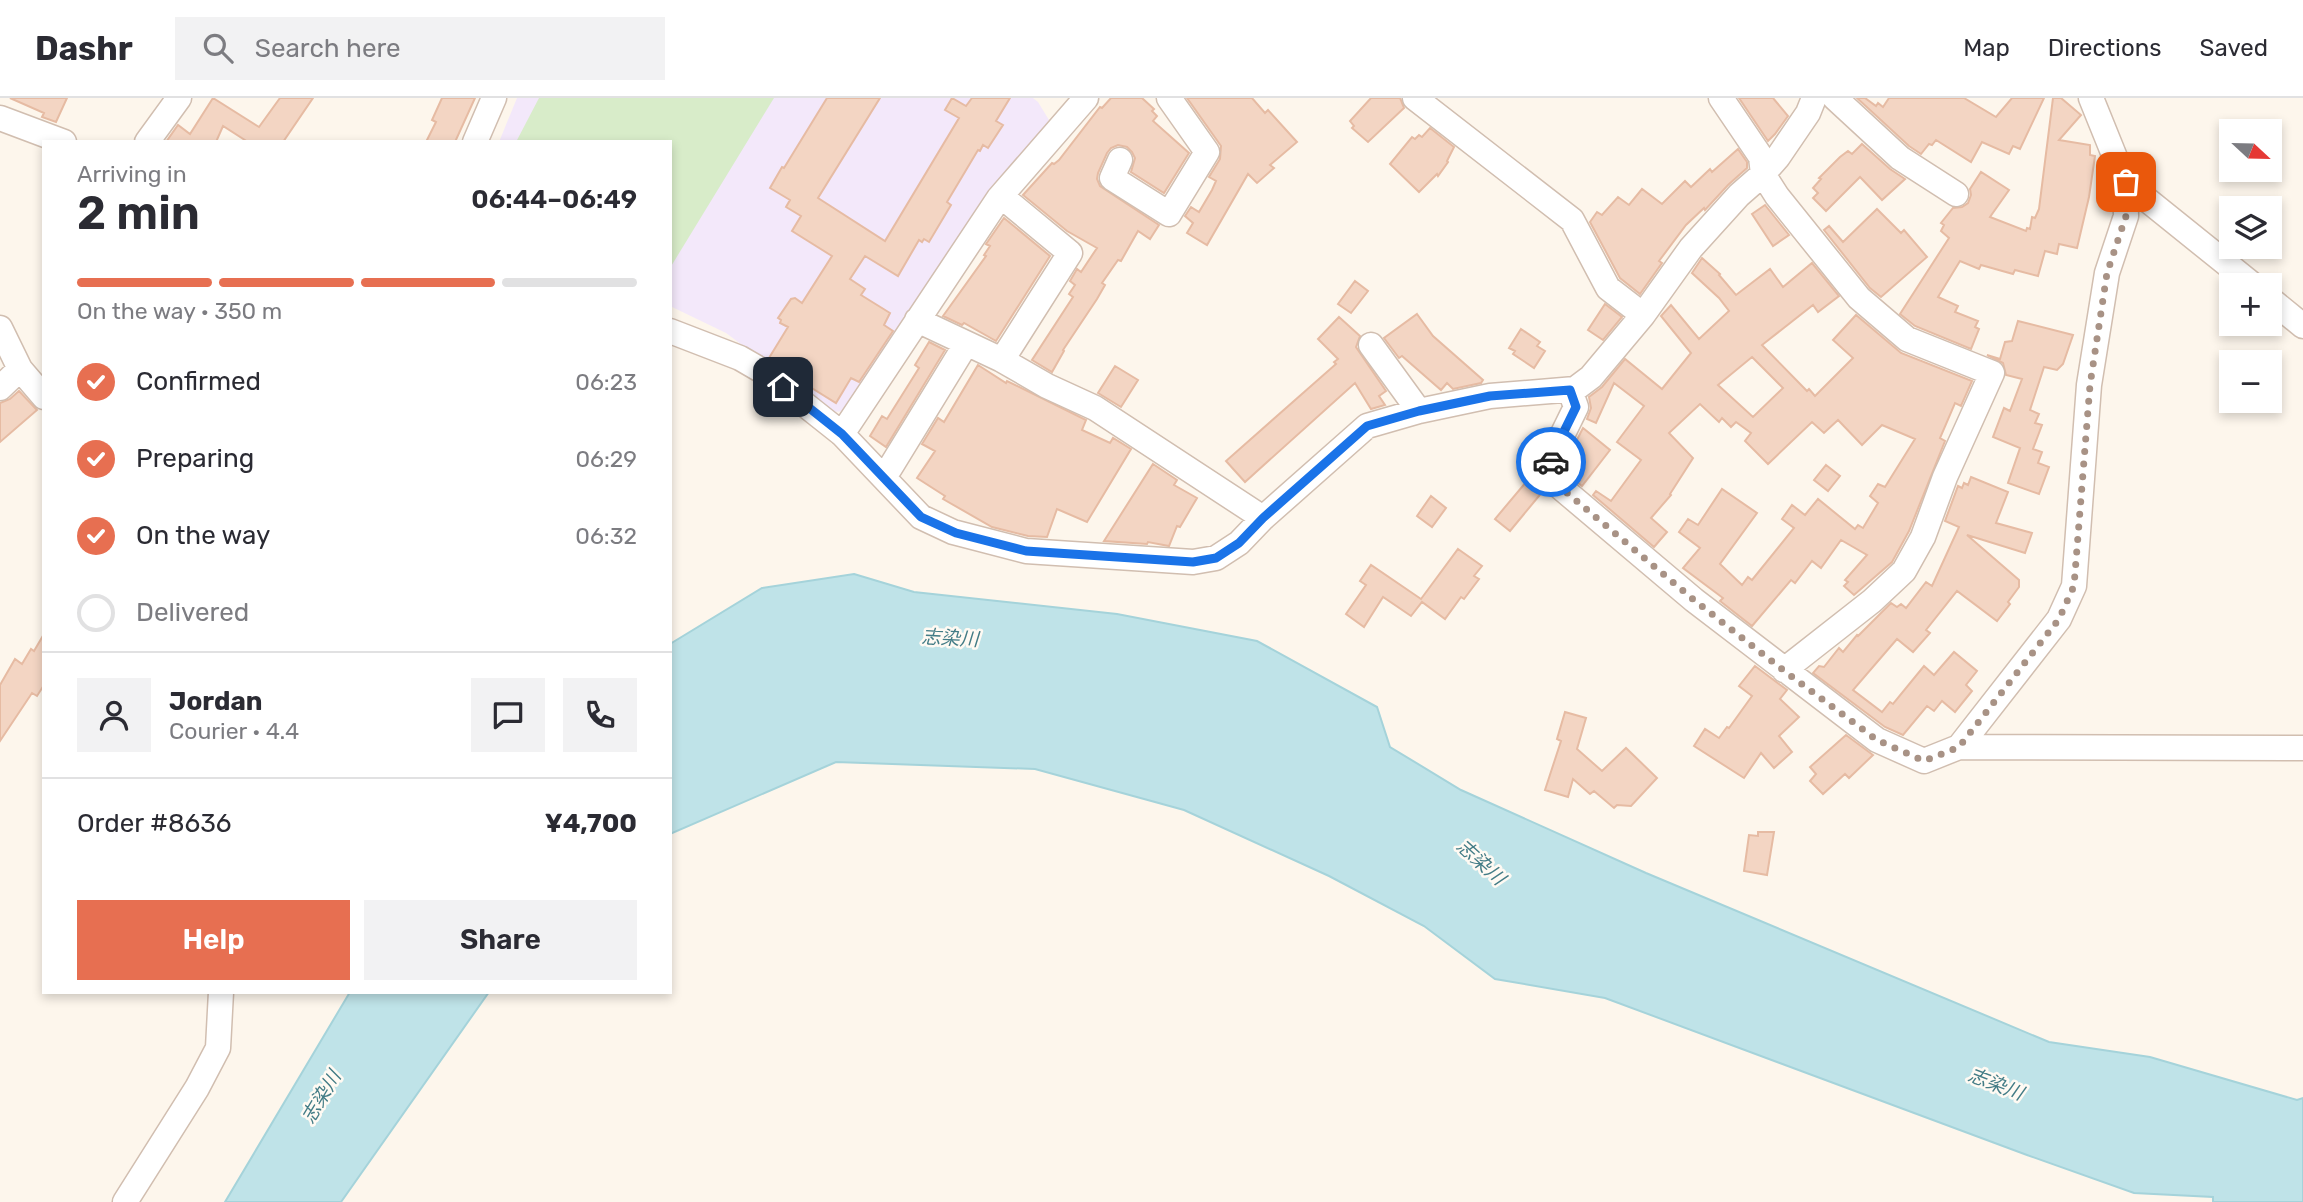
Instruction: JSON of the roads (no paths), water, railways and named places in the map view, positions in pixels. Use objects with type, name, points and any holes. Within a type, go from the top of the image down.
[{"type":"street","points":[[148,140],[178,98]]},
{"type":"street","points":[[476,140],[494,98]]},
{"type":"street","points":[[842,434],[1001,196],[1085,98]]},
{"type":"street","points":[[1120,160],[1112,178],[1169,214],[1207,152],[1169,98]]},
{"type":"street","points":[[1415,98],[1572,220],[1608,288],[1643,315]]},
{"type":"street","points":[[1721,98],[1761,157],[1763,174],[1777,196],[1859,298],[1907,340],[1992,373],[1945,477],[1923,537],[1903,571],[1872,601],[1783,670]]},
{"type":"street","points":[[672,332],[740,358],[764,372],[842,434],[921,517],[956,533],[1026,551],[1193,562],[1216,558],[1239,543],[1263,518],[1367,426],[1419,411],[1490,396],[1575,389],[1591,377],[1643,315],[1691,248],[1778,157],[1808,113],[1814,98]]},
{"type":"street","points":[[1835,98],[1900,158],[1956,194]]},
{"type":"street","points":[[1959,747],[2059,619],[2074,586],[2090,385],[2107,273],[2126,216],[2126,182],[2091,98]]},
{"type":"street","points":[[0,118],[60,140]]},
{"type":"street","points":[[2126,182],[2238,273]]},
{"type":"street","points":[[1001,196],[1070,253],[1002,360]]},
{"type":"street","points":[[2282,309],[2303,326]]},
{"type":"street","points":[[917,320],[1096,408],[1263,518]]},
{"type":"street","points":[[0,328],[20,369],[42,395]]},
{"type":"street","points":[[882,476],[890,468],[967,344]]},
{"type":"street","points":[[1370,345],[1419,411]]},
{"type":"street","points":[[0,388],[20,369]]},
{"type":"street","points":[[1570,390],[1576,407],[1551,458],[1553,481],[1694,600],[1877,740],[1924,761],[1959,747],[2303,748]]},
{"type":"street","points":[[125,1202],[197,1087],[218,1048],[221,994]]},
{"type":"water","name":"志染川","points":[[854,574],[914,592],[1117,614],[1257,641],[1377,707],[1390,747],[1461,790],[1646,873],[2049,1042],[2150,1057],[2297,1100],[2303,1098],[2303,1202],[2213,1202],[2213,1197],[2134,1193],[1605,998],[1495,979],[1424,926],[1329,876],[1184,810],[1035,769],[836,762],[672,833],[672,643],[762,588]]},
{"type":"water","name":"志染川","points":[[349,994],[488,994],[341,1202],[225,1202]]}]
